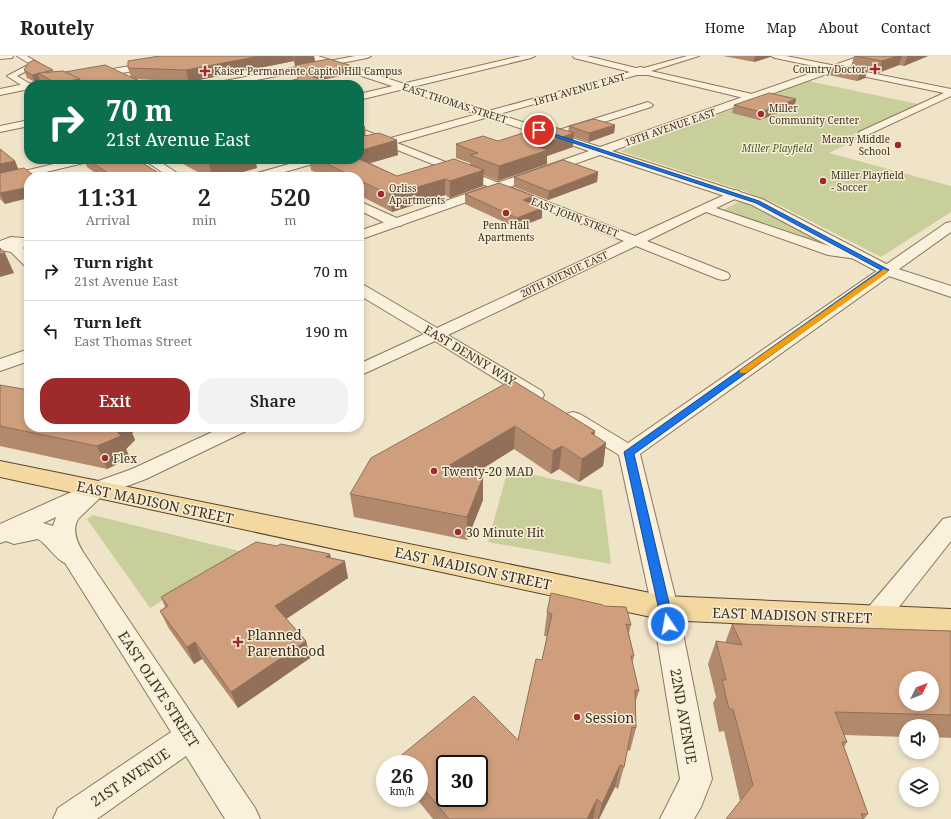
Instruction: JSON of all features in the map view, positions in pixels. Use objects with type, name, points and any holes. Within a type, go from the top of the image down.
[{"type":"main road","name":"EAST MADISON STREET","points":[[0,469],[665,608],[951,621]]},
{"type":"street","points":[[0,57],[9,56]]},
{"type":"street","points":[[21,56],[36,64],[11,76],[24,84]]},
{"type":"street","points":[[170,56],[180,60]]},
{"type":"street","points":[[66,80],[201,56]]},
{"type":"street","name":"EAST THOMAS STREET","points":[[310,56],[735,194],[771,208],[886,270]]},
{"type":"street","points":[[259,80],[367,56]]},
{"type":"street","points":[[364,95],[531,56]]},
{"type":"street","points":[[577,56],[636,71],[647,71],[752,98]]},
{"type":"street","points":[[647,71],[695,56]]},
{"type":"street","points":[[775,56],[951,92]]},
{"type":"street","name":"19TH AVENUE EAST","points":[[364,234],[868,56]]},
{"type":"street","name":"18TH AVENUE EAST","points":[[364,147],[489,114],[636,71]]},
{"type":"street","points":[[0,92],[24,88]]},
{"type":"street","points":[[863,134],[951,92]]},
{"type":"street","points":[[552,135],[648,104]]},
{"type":"street","points":[[0,129],[24,124]]},
{"type":"street","name":"EAST JOHN STREET","points":[[364,132],[723,276]]},
{"type":"street","points":[[34,172],[67,164]]},
{"type":"street","points":[[156,164],[169,172]]},
{"type":"street","points":[[271,172],[300,164]]},
{"type":"street","points":[[285,168],[293,172]]},
{"type":"street","points":[[0,180],[24,174]]},
{"type":"street","name":"20TH AVENUE EAST","points":[[364,369],[735,194]]},
{"type":"street","points":[[364,207],[396,223]]},
{"type":"street","points":[[705,208],[833,252],[857,254]]},
{"type":"street","points":[[665,608],[629,452],[886,270],[951,226]]},
{"type":"street","points":[[11,243],[24,257]]},
{"type":"street","points":[[886,270],[951,292]]},
{"type":"street","name":"EAST DENNY WAY","points":[[364,291],[629,452]]},
{"type":"street","points":[[0,365],[24,356]]},
{"type":"street","points":[[0,534],[95,490],[139,474],[228,432]]},
{"type":"street","name":"EAST OLIVE STREET","points":[[95,490],[69,515],[64,526],[65,538],[75,560],[244,819]]},
{"type":"street","points":[[46,534],[44,525],[46,518],[54,509]]},
{"type":"street","points":[[875,618],[951,525]]},
{"type":"street","points":[[0,537],[39,531],[46,534]]},
{"type":"street","name":"EAST OLIVE STREET","points":[[46,534],[58,543],[75,560]]},
{"type":"street","name":"22ND AVENUE","points":[[665,608],[696,779],[690,796],[676,819]]},
{"type":"street","name":"21ST AVENUE","points":[[69,819],[190,736]]},
{"type":"green space","name":"Miller Playfield","points":[[808,81],[918,104],[853,134],[862,137],[829,153],[951,186],[951,212],[881,257],[779,205],[744,191],[620,151]]},
{"type":"green space","points":[[742,200],[828,245],[723,210]]},
{"type":"green space","points":[[508,469],[602,490],[611,564],[488,542]]},
{"type":"green space","points":[[93,515],[243,552],[150,608],[87,519]]},
{"type":"building","points":[[160,56],[260,56],[186,70],[128,68],[128,61]]},
{"type":"building","points":[[855,56],[897,56],[882,61]]},
{"type":"building","points":[[329,59],[349,65],[306,74],[322,80],[293,80],[298,79],[296,65]]},
{"type":"building","points":[[34,60],[53,70],[32,75],[24,70],[28,63]]},
{"type":"building","points":[[105,65],[137,80],[80,80],[65,72]]},
{"type":"building","points":[[839,65],[867,71],[860,74],[831,68]]},
{"type":"building","points":[[63,71],[80,79],[51,80],[38,73]]},
{"type":"building","points":[[769,93],[796,99],[761,112],[734,105]]},
{"type":"building","points":[[594,119],[615,125],[589,133],[569,126]]},
{"type":"building","points":[[548,125],[574,133],[536,146],[548,150],[499,166],[470,155],[478,153],[456,144],[483,136],[498,141]]},
{"type":"building","points":[[379,133],[397,140],[364,150],[364,136]]},
{"type":"building","points":[[0,149],[15,161],[0,164]]},
{"type":"building","points":[[454,159],[484,170],[450,181],[445,179],[390,195],[364,182],[364,172],[344,172],[327,164],[364,164],[364,161],[397,176]]},
{"type":"building","points":[[563,160],[598,172],[549,191],[514,177]]},
{"type":"building","points":[[94,164],[144,164],[157,172],[106,172]]},
{"type":"building","points":[[24,168],[29,172],[24,172],[24,188],[0,193],[0,173]]},
{"type":"building","points":[[499,183],[534,196],[523,200],[542,208],[517,218],[465,194]]},
{"type":"building","points":[[0,248],[5,253],[0,254]]},
{"type":"building","points":[[512,380],[595,431],[591,433],[606,443],[582,459],[562,446],[553,451],[515,426],[443,469],[483,477],[467,517],[350,494],[371,458]]},
{"type":"building","points":[[0,385],[24,389],[24,431],[0,426]]},
{"type":"building","points":[[29,432],[118,432],[121,436],[97,446]]},
{"type":"building","name":"Planned Parenthood","points":[[256,542],[277,546],[281,544],[330,554],[326,557],[345,561],[275,606],[306,641],[231,692],[195,642],[187,647],[160,611],[168,606],[161,597]]},
{"type":"building","name":"Session","points":[[551,593],[603,606],[626,607],[631,625],[626,624],[634,656],[631,656],[639,691],[635,690],[636,728],[632,727],[624,767],[620,765],[602,804],[597,799],[587,819],[449,819],[439,807],[488,807],[488,755],[436,755],[436,803],[428,794],[428,755],[402,755],[474,696],[518,740],[536,659],[542,660],[552,614],[547,612]]},
{"type":"building","points":[[732,624],[951,631],[951,715],[835,712],[847,742],[842,742],[868,814],[861,814],[863,819],[726,819],[753,785],[733,709],[729,709],[722,680],[726,680],[716,641],[742,645]]},
{"type":"slow traffic","points":[[743,372],[884,271]]},
{"type":"place","name":"Country Doctor","points":[[875,69]]},
{"type":"place","name":"Kaiser Permanente Capitol Hill Campus","points":[[205,71]]},
{"type":"place","name":"Miller Community Center","points":[[761,114]]},
{"type":"place","name":"Meany Middle School","points":[[898,145]]},
{"type":"place","name":"Miller Playfield - Soccer","points":[[823,181]]},
{"type":"place","name":"Orliss Apartments","points":[[381,194]]},
{"type":"place","name":"Penn Hall Apartments","points":[[506,213]]},
{"type":"place","name":"Flex","points":[[105,458]]},
{"type":"place","name":"Twenty-20 MAD","points":[[434,471]]},
{"type":"place","name":"30 Minute Hit","points":[[458,532]]},
{"type":"place","name":"Planned Parenthood","points":[[238,642]]},
{"type":"place","name":"Session","points":[[577,717]]},
{"type":"route","points":[[539,130],[758,202],[886,270],[629,452],[668,624]]}]
